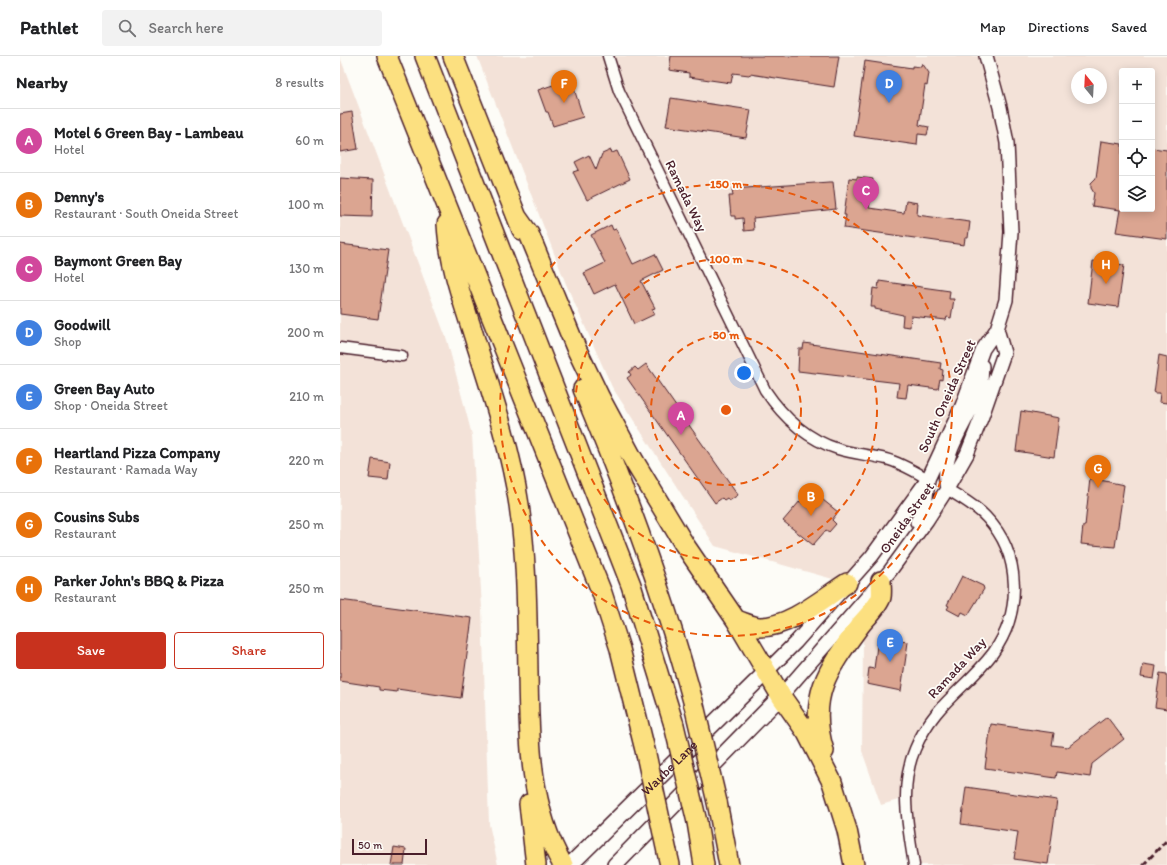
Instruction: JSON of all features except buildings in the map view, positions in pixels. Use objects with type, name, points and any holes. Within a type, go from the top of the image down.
[{"type":"highway","points":[[387,56],[445,205],[602,593],[620,649],[646,754],[668,859]]},
{"type":"highway","points":[[425,56],[631,585],[674,725],[697,822],[704,865]]},
{"type":"highway","points":[[453,56],[641,538],[672,627],[694,705],[717,802],[729,865]]},
{"type":"highway","points":[[445,205],[448,246],[452,264],[504,437],[519,504],[525,564],[529,735],[532,768],[546,828],[563,865]]},
{"type":"highway","points":[[517,217],[529,234],[576,348],[600,398],[634,461],[684,544],[736,620],[768,670],[781,696],[807,733],[832,782]]},
{"type":"highway","points":[[854,865],[846,825],[819,735],[818,705],[825,677],[846,645],[881,598],[881,582]]},
{"type":"highway","points":[[736,620],[759,627],[775,624],[796,616],[847,583]]},
{"type":"highway","points":[[532,768],[529,794],[536,865]]},
{"type":"main road","name":"Waube Lane","points":[[570,865],[768,670]]},
{"type":"main road","name":"Waube Lane","points":[[615,865],[781,696]]},
{"type":"street","name":"Ramada Way","points":[[608,56],[619,91],[762,383],[775,404],[801,430],[820,441],[838,449],[902,464],[928,479]]},
{"type":"street","name":"South Oneida Street","points":[[768,670],[796,642],[872,556],[928,479],[962,406],[983,348],[997,329],[1006,300],[1011,232],[1007,143],[1000,107],[986,56]]},
{"type":"street","name":"Oneida Street","points":[[781,696],[881,582],[927,520],[947,489],[966,454],[982,416],[1004,353],[997,329]]},
{"type":"street","points":[[340,348],[402,356]]},
{"type":"street","points":[[947,489],[945,481],[949,454],[980,390],[983,348]]},
{"type":"street","points":[[881,582],[891,558],[914,526],[925,506],[928,479]]},
{"type":"street","name":"Ramada Way","points":[[914,865],[905,798],[909,767],[914,751],[929,721],[941,706],[982,665],[1001,642],[1010,619],[1014,593],[1011,560],[997,530],[987,517],[973,505],[947,489]]},
{"type":"shaded area","points":[[477,56],[1167,56],[1167,865],[914,865],[905,798],[881,805],[862,751],[863,640],[890,571],[947,489],[1004,353],[997,330],[928,479],[847,583],[715,546],[612,387],[566,284]]},
{"type":"shaded area","points":[[340,57],[447,340],[472,435],[482,608],[489,824],[498,865],[340,865]]},
{"type":"railway","points":[[1143,865],[1167,840]]},
{"type":"place","name":"Heartland Pizza Company","points":[[564,103]]},
{"type":"place","name":"Goodwill","points":[[889,103]]},
{"type":"place","name":"Baymont Green Bay","points":[[866,210]]},
{"type":"place","name":"Parker John's BBQ & Pizza","points":[[1106,284]]},
{"type":"place","name":"Motel 6 Green Bay - Lambeau","points":[[681,435]]},
{"type":"place","name":"Cousins Subs","points":[[1098,488]]},
{"type":"place","name":"Denny's","points":[[811,516]]},
{"type":"place","name":"Green Bay Auto","points":[[890,662]]}]
